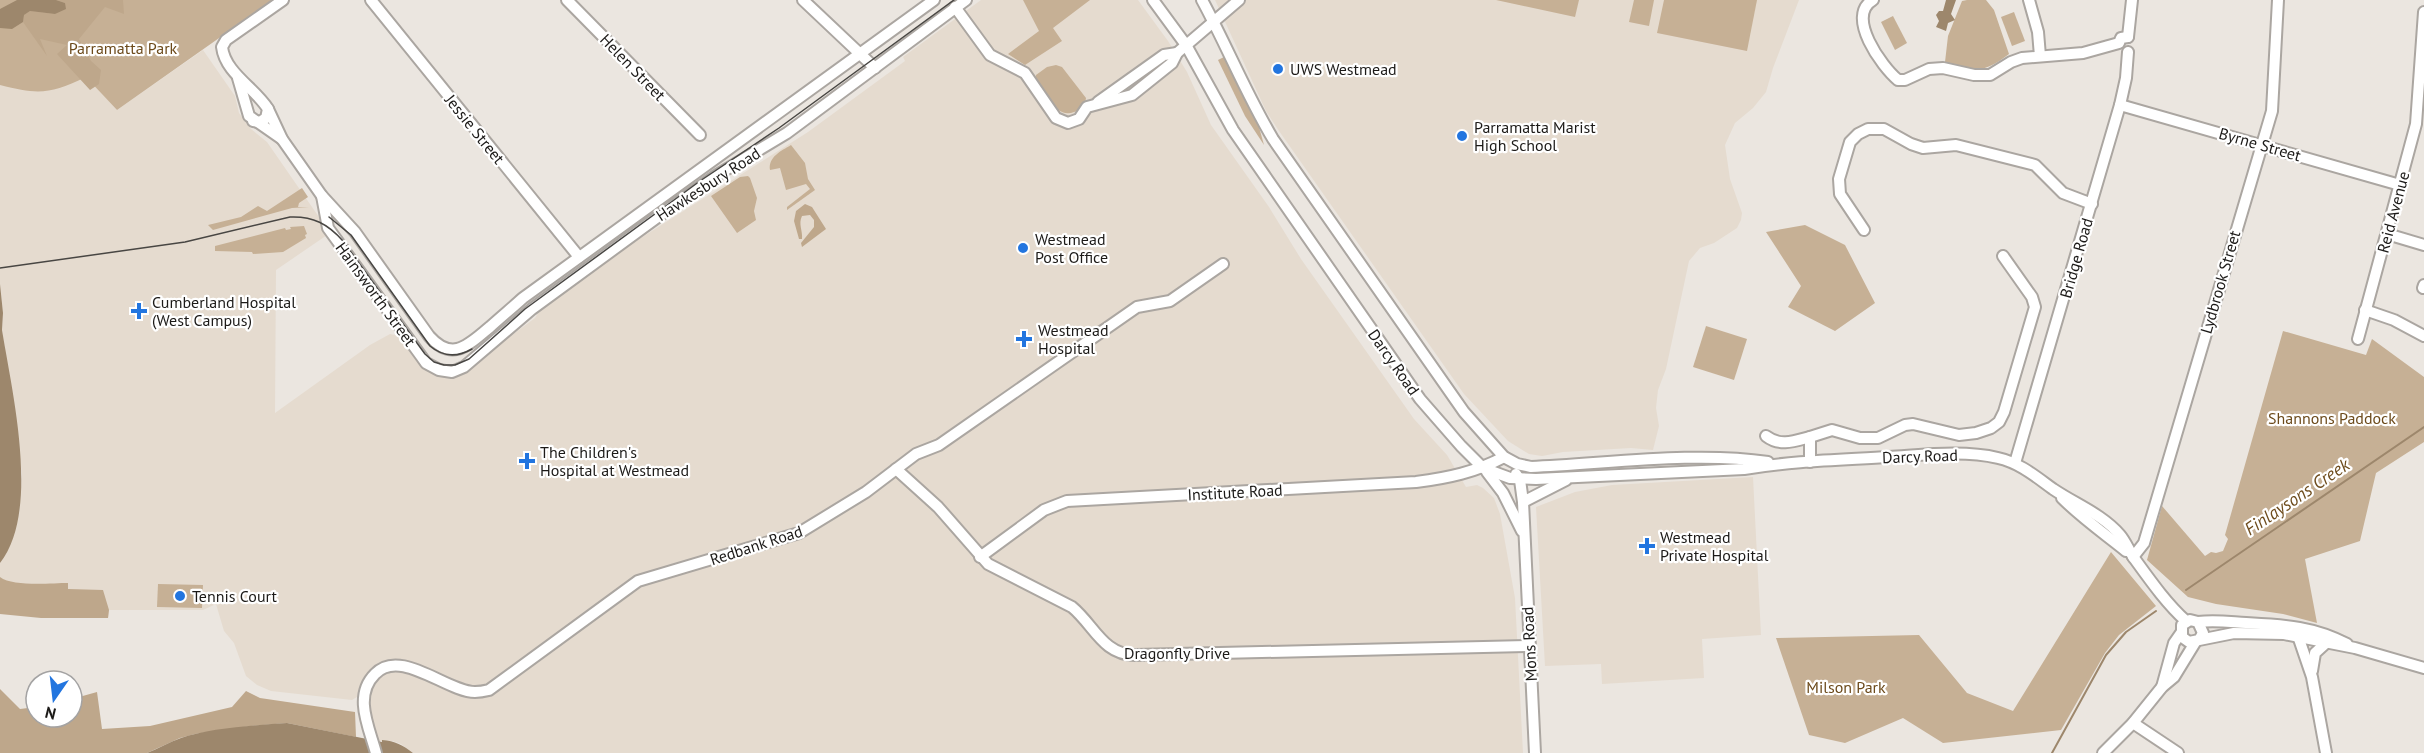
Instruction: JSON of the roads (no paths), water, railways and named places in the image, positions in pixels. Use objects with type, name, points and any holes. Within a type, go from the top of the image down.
[{"type":"street","name":"Hainsworth Street","points":[[283,0],[226,40],[222,48],[224,55],[238,76],[266,106],[282,139],[322,196],[349,225],[436,344]]},
{"type":"street","name":"Jessie Street","points":[[371,0],[579,257]]},
{"type":"street","name":"Helen Street","points":[[567,0],[700,135]]},
{"type":"street","points":[[803,0],[875,68]]},
{"type":"street","name":"Hawkesbury Road","points":[[436,344],[453,350],[465,347],[523,298],[934,0]]},
{"type":"street","name":"Hawkesbury Road","points":[[452,372],[471,362],[541,302],[682,199],[787,133],[966,0]]},
{"type":"street","name":"Darcy Road","points":[[1153,0],[1233,130],[1399,370],[1442,426],[1483,468],[1500,476],[1520,480],[1744,469],[1777,463],[1954,454],[1985,456],[2015,463],[2085,507],[2108,525],[2120,535],[2133,557],[2174,610],[2186,621]]},
{"type":"street","name":"Darcy Road","points":[[1202,0],[1258,115],[1273,139],[1464,412],[1504,457],[1517,464],[1531,467],[1743,458],[1777,463]]},
{"type":"street","points":[[955,8],[990,55],[1025,73],[1059,121],[1068,123],[1076,121],[1087,107],[1132,95],[1172,63],[1182,49],[1239,0]]},
{"type":"street","points":[[1872,0],[1864,9],[1863,21],[1867,37],[1880,60],[1898,80],[1905,80],[1929,69],[1943,68],[1974,75],[1990,75],[2022,58],[2083,53],[2123,40],[2132,0]]},
{"type":"street","points":[[2029,0],[2040,56]]},
{"type":"street","name":"Lydbrook Street","points":[[2133,557],[2144,543],[2272,111],[2278,0]]},
{"type":"street","name":"Reid Avenue","points":[[2358,339],[2416,124],[2424,12]]},
{"type":"street","name":"Bridge Road","points":[[2015,463],[2120,105],[2126,78],[2128,51],[2121,49],[2123,40]]},
{"type":"street","name":"Hainsworth Street","points":[[238,76],[251,117],[282,139]]},
{"type":"street","points":[[254,102],[266,106],[266,118],[260,122],[251,117],[249,106],[254,102]]},
{"type":"street","name":"Byrne Street","points":[[2120,105],[2400,185]]},
{"type":"street","points":[[1864,230],[1840,194],[1839,179],[1850,142],[1858,134],[1868,129],[1884,129],[1923,148],[1956,146],[2035,165],[2063,193],[2092,204]]},
{"type":"street","name":"Hainsworth Street","points":[[322,196],[328,228],[416,350],[432,367],[452,372]]},
{"type":"street","points":[[2387,234],[2424,245]]},
{"type":"street","points":[[1766,436],[1784,443],[1832,430],[1860,438],[1878,438],[1905,425],[1913,424],[1951,434],[1968,435],[1991,428],[1999,422],[2012,390],[2035,307],[2032,297],[2003,256]]},
{"type":"street","name":"Redbank Road","points":[[376,753],[363,705],[364,691],[377,671],[388,666],[404,666],[459,688],[474,692],[489,690],[610,604],[638,581],[799,533],[812,527],[916,454],[939,445],[1137,307],[1170,301],[1223,264]]},
{"type":"street","points":[[2365,310],[2402,324],[2424,336]]},
{"type":"street","points":[[1810,437],[1810,462]]},
{"type":"street","name":"Institute Road","points":[[980,557],[1044,510],[1067,501],[1416,482],[1483,468],[1504,457]]},
{"type":"street","name":"Mons Road","points":[[1504,457],[1520,480],[1523,502],[1535,753]]},
{"type":"street","points":[[1615,462],[1628,469],[1665,472]]},
{"type":"street","name":"Mons Road","points":[[1483,468],[1503,493],[1523,534]]},
{"type":"street","name":"Dragonfly Drive","points":[[896,469],[938,507],[980,557],[998,571],[1072,607],[1111,650],[1125,655],[1529,645]]},
{"type":"street","points":[[1523,502],[1571,477]]},
{"type":"street","points":[[2162,687],[2174,643],[2186,621],[2213,620],[2291,625],[2332,636],[2355,648]]},
{"type":"street","points":[[2103,753],[2133,723],[2162,687],[2174,677],[2203,629],[2198,622]]},
{"type":"street","points":[[2181,633],[2186,641],[2234,633],[2298,636],[2355,648],[2424,668]]},
{"type":"street","points":[[2298,636],[2312,677],[2329,752]]},
{"type":"street","points":[[2312,677],[2315,653],[2326,643]]},
{"type":"street","points":[[2133,723],[2178,753]]},
{"type":"waterway","name":"Finlaysons Creek","points":[[2186,590],[2424,427]]},
{"type":"waterway","name":"Finlaysons Creek","points":[[2052,753],[2106,655],[2126,632],[2156,611]]},
{"type":"tram line","points":[[0,268],[185,242],[290,217],[306,218],[320,222],[343,241],[425,354],[434,362],[455,365],[469,359],[525,309],[954,0]]},
{"type":"tram line","points":[[329,217],[351,235],[430,346],[451,355],[472,349]]},
{"type":"place","name":"UWS Westmead","points":[[1278,69]]},
{"type":"place","name":"Parramatta Marist High School","points":[[1462,136]]},
{"type":"place","name":"Westmead Post Office","points":[[1023,248]]},
{"type":"place","name":"Cumberland Hospital (West Campus)","points":[[139,311]]},
{"type":"place","name":"Westmead Hospital","points":[[1024,339]]},
{"type":"place","name":"The Children's Hospital at Westmead","points":[[527,461]]},
{"type":"place","name":"Westmead Private Hospital","points":[[1647,546]]},
{"type":"place","name":"Tennis Court","points":[[180,596]]},
{"type":"park label","name":"Parramatta Park","points":[[123,48]]},
{"type":"park label","name":"Shannons Paddock","points":[[2332,418]]},
{"type":"park label","name":"Milson Park","points":[[1846,687]]}]
